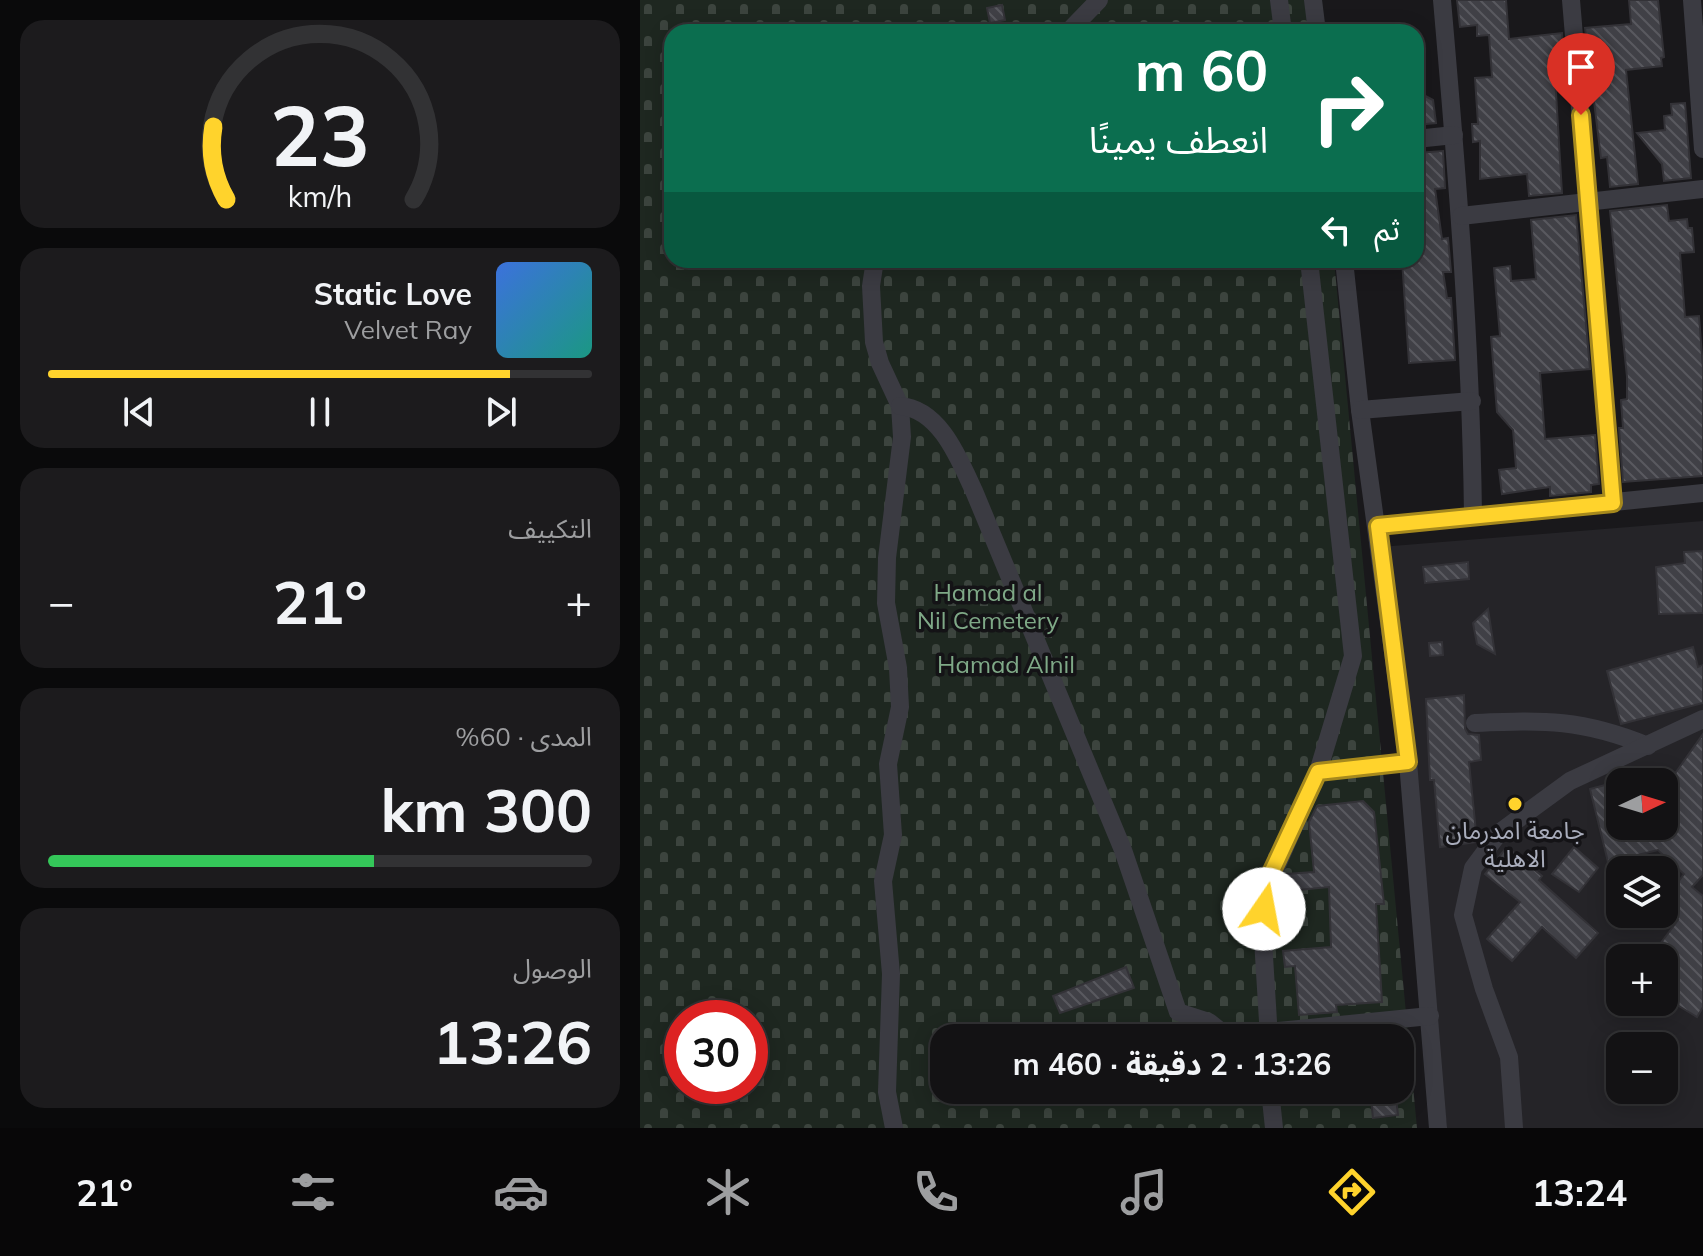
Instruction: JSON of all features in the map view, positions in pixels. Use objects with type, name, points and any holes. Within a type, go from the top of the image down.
[{"type":"street","points":[[1076,24],[1099,0]]},
{"type":"street","points":[[1279,0],[1282,24]]},
{"type":"street","points":[[1313,0],[1316,24]]},
{"type":"street","points":[[1442,0],[1461,216],[1472,401],[1473,516]]},
{"type":"street","points":[[1571,0],[1613,503]]},
{"type":"street","points":[[1692,0],[1703,149]]},
{"type":"street","points":[[1424,138],[1454,135]]},
{"type":"street","points":[[1461,216],[1703,189]]},
{"type":"street","points":[[874,268],[871,286],[874,342],[900,406],[901,464],[887,558],[886,603],[898,668],[900,707],[888,764],[893,835],[883,881],[891,974],[887,1092],[894,1128]]},
{"type":"street","points":[[1268,1024],[1262,923],[1266,890],[1318,772],[1353,656],[1310,268]]},
{"type":"street","points":[[1345,268],[1360,410],[1408,762],[1438,1128]]},
{"type":"street","points":[[1360,410],[1472,401]]},
{"type":"street","points":[[900,406],[912,407],[929,417],[956,453],[1123,850],[1161,954],[1173,1004],[1178,1012],[1212,1024]]},
{"type":"street","points":[[1378,526],[1703,493]]},
{"type":"street","points":[[1514,1128],[1509,1057],[1484,989],[1463,915],[1473,868],[1499,833],[1570,781],[1703,719]]},
{"type":"street","points":[[1475,723],[1571,721],[1599,727],[1648,746]]},
{"type":"street","points":[[1318,772],[1408,762]]},
{"type":"street","points":[[1362,1024],[1430,1016]]},
{"type":"street","points":[[1271,1104],[1274,1128]]},
{"type":"shaded area","name":"جامعة امدرمان الاهلية","points":[[1703,521],[1703,1128],[1447,1128],[1380,547]]},
{"type":"green space","name":"Hamad al Nil Cemetery","points":[[640,0],[1306,0],[1309,24],[664,24],[664,268],[1335,268],[1407,1024],[930,1024],[930,1104],[1414,1104],[1414,1097],[1417,1128],[640,1128]]},
{"type":"building","points":[[1457,0],[1506,0],[1509,39],[1562,33],[1565,74],[1555,76],[1562,193],[1529,196],[1527,174],[1480,179],[1480,141],[1473,142],[1472,124],[1478,124],[1475,78],[1492,77],[1489,35],[1477,36],[1477,25],[1460,27]]},
{"type":"building","points":[[1629,0],[1658,0],[1664,57],[1661,58],[1662,66],[1626,70],[1638,184],[1610,187],[1607,157],[1601,158],[1585,28],[1631,24]]},
{"type":"building","points":[[1002,5],[1005,20],[990,23],[987,8]]},
{"type":"building","points":[[1424,95],[1433,100],[1436,123],[1424,124]]},
{"type":"building","points":[[1685,103],[1691,178],[1664,181],[1662,164],[1637,133],[1665,130],[1664,116],[1672,115],[1671,104]]},
{"type":"building","points":[[1443,151],[1445,188],[1435,189],[1442,239],[1448,238],[1451,272],[1443,272],[1447,298],[1451,298],[1455,360],[1409,363],[1403,268],[1424,268],[1424,152]]},
{"type":"building","points":[[1667,205],[1669,221],[1687,219],[1688,228],[1692,228],[1694,252],[1680,253],[1685,317],[1699,316],[1703,369],[1703,476],[1623,482],[1619,428],[1623,428],[1621,400],[1627,399],[1627,377],[1610,211]]},
{"type":"building","points":[[1576,215],[1590,369],[1540,373],[1545,439],[1595,435],[1599,484],[1591,485],[1591,492],[1550,496],[1550,487],[1502,494],[1499,470],[1516,468],[1513,430],[1497,412],[1491,337],[1500,336],[1494,268],[1510,266],[1511,281],[1536,279],[1531,220]]},
{"type":"building","points":[[1703,551],[1703,613],[1659,614],[1656,567],[1685,563],[1684,552]]},
{"type":"building","points":[[1468,562],[1469,579],[1425,583],[1423,567]]},
{"type":"building","points":[[1488,609],[1495,654],[1477,644],[1473,623]]},
{"type":"building","points":[[1442,642],[1443,655],[1430,656],[1429,643]]},
{"type":"building","points":[[1693,647],[1698,667],[1703,665],[1703,703],[1621,724],[1607,671]]},
{"type":"building","points":[[1464,695],[1465,729],[1468,734],[1479,735],[1481,760],[1469,762],[1477,842],[1440,847],[1434,780],[1430,780],[1426,699]]},
{"type":"building","points":[[1703,734],[1703,875],[1692,887],[1703,896],[1703,1007],[1697,1017],[1678,1005],[1678,944],[1660,944],[1672,928],[1678,928],[1678,882],[1684,874],[1678,868],[1678,856],[1664,856],[1658,850],[1633,856],[1607,856],[1590,789],[1606,785],[1606,840],[1678,840],[1678,769]]},
{"type":"building","points":[[1363,801],[1374,812],[1384,904],[1376,904],[1382,1002],[1336,1005],[1337,1012],[1299,1015],[1295,966],[1285,967],[1283,951],[1331,947],[1329,887],[1298,890],[1299,903],[1281,904],[1280,887],[1286,874],[1314,872],[1309,822],[1317,806]]},
{"type":"building","points":[[1507,847],[1542,876],[1539,880],[1598,933],[1576,958],[1542,927],[1512,961],[1487,939],[1520,902],[1485,874]]},
{"type":"building","points":[[1574,847],[1598,868],[1579,892],[1552,874]]},
{"type":"building","points":[[1126,967],[1134,988],[1060,1013],[1053,996]]},
{"type":"building","points":[[1372,1104],[1397,1104],[1398,1115],[1373,1118]]},
{"type":"place","name":"جامعة امدرمان الاهلية","points":[[1515,804]]},
{"type":"route","points":[[1264,909],[1271,873],[1318,772],[1408,762],[1378,526],[1613,503],[1581,115]]},
{"type":"park label","name":"Hamad Alnil","points":[[1006,665]]}]
